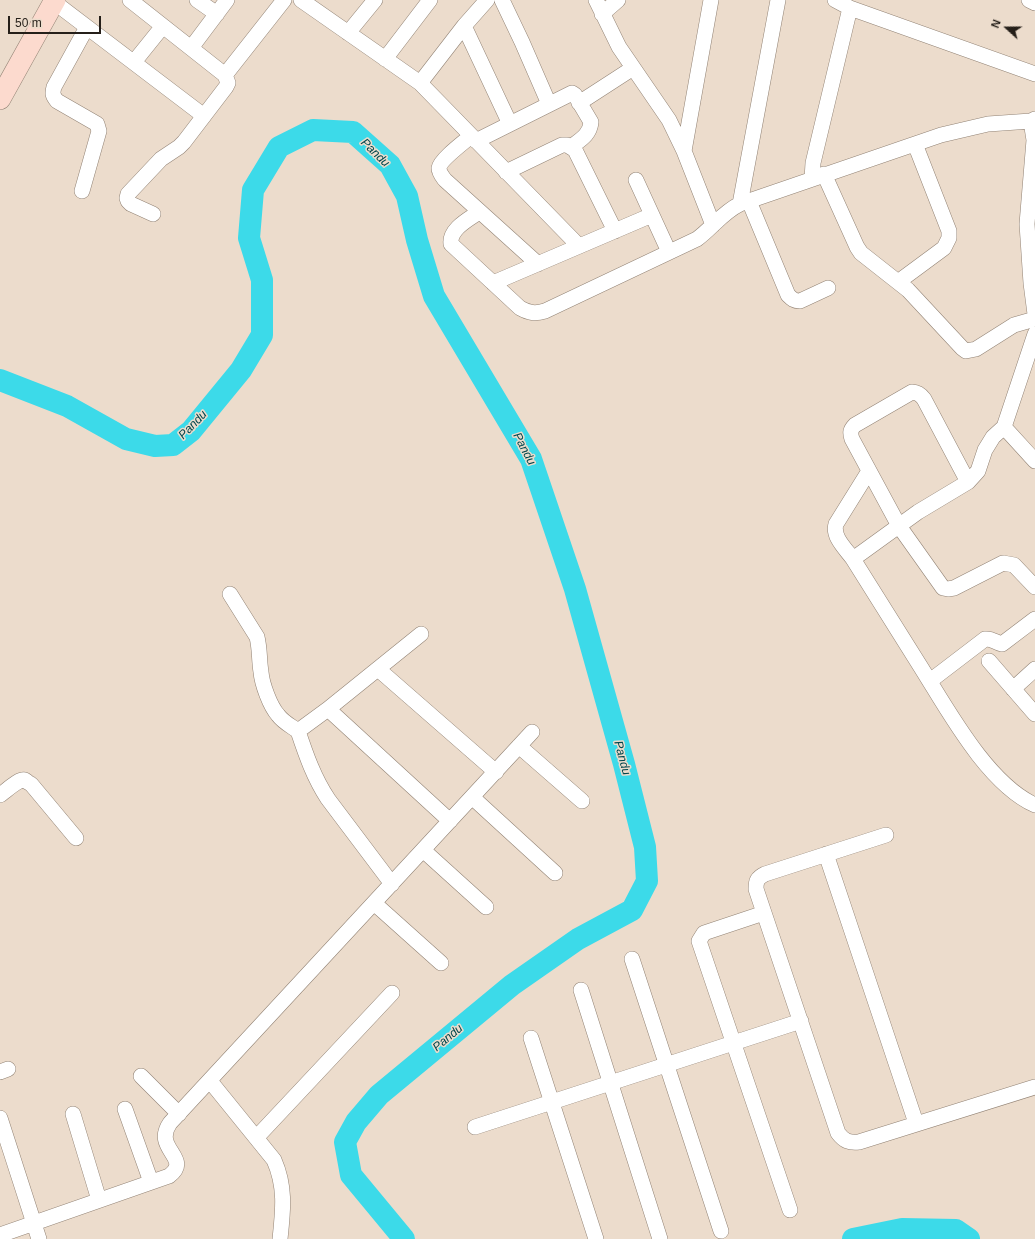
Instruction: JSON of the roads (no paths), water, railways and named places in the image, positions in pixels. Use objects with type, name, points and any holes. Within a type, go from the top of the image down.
[{"type":"street","points":[[130,0],[225,75],[228,83],[179,147],[161,159],[128,194],[127,198],[131,204],[153,214]]},
{"type":"street","points":[[197,0],[216,14]]},
{"type":"street","points":[[191,48],[227,0]]},
{"type":"street","points":[[225,75],[284,0]]},
{"type":"street","points":[[301,0],[420,84],[579,246]]},
{"type":"street","points":[[348,33],[375,0]]},
{"type":"street","points":[[385,59],[430,0]]},
{"type":"street","points":[[420,84],[464,26],[486,0]]},
{"type":"street","points":[[502,0],[549,104]]},
{"type":"street","points":[[618,0],[599,7],[619,47],[669,120],[684,151],[713,225]]},
{"type":"street","points":[[684,151],[711,0]]},
{"type":"street","points":[[778,0],[744,202],[788,295],[795,301],[800,301],[828,288]]},
{"type":"street","points":[[835,0],[850,8],[1035,74]]},
{"type":"street","points":[[1029,0],[1035,2]]},
{"type":"street","points":[[0,99],[55,1],[204,116]]},
{"type":"street","points":[[850,8],[813,163],[818,177],[857,246],[866,257],[917,299],[966,351],[976,349],[1014,325],[1035,319]]},
{"type":"street","points":[[134,62],[163,26]]},
{"type":"street","points":[[464,26],[510,124]]},
{"type":"street","points":[[82,191],[99,130],[97,124],[92,120],[57,101],[53,97],[52,93],[87,27]]},
{"type":"street","points":[[580,103],[634,68]]},
{"type":"street","points":[[538,264],[445,180],[440,174],[439,167],[444,160],[473,138],[510,124],[572,93],[580,103],[591,122],[591,125],[587,135],[571,147]]},
{"type":"street","points":[[480,212],[453,232],[450,238],[451,244],[520,308],[526,312],[536,314],[697,239],[731,208],[744,202],[941,135],[988,124],[1033,120],[1034,140],[1027,224],[1031,283],[1035,314]]},
{"type":"street","points":[[898,282],[944,248],[949,238],[949,231],[915,144]]},
{"type":"street","points":[[506,172],[562,145],[571,147],[575,150],[615,231]]},
{"type":"street","points":[[636,180],[669,252]]},
{"type":"street","points":[[493,283],[652,215]]},
{"type":"street","points":[[853,559],[918,512],[968,482],[978,471],[985,450],[993,437],[1004,427],[1035,338]]},
{"type":"street","points":[[968,482],[924,399],[916,392],[912,392],[854,425],[851,429],[850,433],[852,438],[899,526],[943,588],[954,588],[1003,563],[1014,565],[1035,587]]},
{"type":"street","points":[[1004,427],[1035,461]]},
{"type":"street","points":[[869,471],[836,524],[834,529],[836,535],[853,559],[976,751],[1015,794],[1035,806]]},
{"type":"street","points":[[230,594],[257,637],[259,645],[260,672],[263,683],[275,710],[282,719],[298,731],[318,784],[392,884]]},
{"type":"street","points":[[930,681],[985,639],[990,638],[1002,644],[1035,619]]},
{"type":"street","points":[[298,731],[328,709],[421,634]]},
{"type":"street","points":[[989,661],[1035,714]]},
{"type":"street","points":[[378,669],[496,772]]},
{"type":"street","points":[[1013,689],[1035,669]]},
{"type":"street","points":[[328,709],[450,821]]},
{"type":"street","points":[[0,1235],[169,1176],[175,1171],[177,1165],[175,1157],[167,1144],[165,1136],[166,1130],[179,1114],[532,732]]},
{"type":"street","points":[[519,746],[582,801]]},
{"type":"street","points":[[0,795],[22,780],[26,780],[76,838]]},
{"type":"street","points":[[472,797],[555,873]]},
{"type":"street","points":[[886,835],[760,876],[756,881],[756,890],[838,1133],[843,1139],[851,1142],[859,1142],[1035,1087]]},
{"type":"street","points":[[423,850],[486,907]]},
{"type":"street","points":[[826,854],[916,1123]]},
{"type":"street","points":[[374,903],[441,963]]},
{"type":"street","points":[[764,913],[704,934],[699,941],[790,1210]]},
{"type":"street","points":[[632,959],[721,1231]]},
{"type":"street","points":[[580,990],[660,1239]]},
{"type":"street","points":[[256,1138],[392,992]]},
{"type":"street","points":[[475,1127],[801,1022]]},
{"type":"street","points":[[531,1038],[596,1239]]},
{"type":"street","points":[[141,1076],[179,1114]]},
{"type":"street","points":[[210,1081],[274,1160],[280,1172],[283,1200],[280,1239]]},
{"type":"street","points":[[125,1109],[151,1182]]},
{"type":"street","points":[[73,1114],[99,1200]]},
{"type":"street","points":[[0,1118],[39,1239]]},
{"type":"waterway","name":"Pandu","points":[[0,380],[67,406],[126,439],[155,446],[173,445],[191,431],[241,370],[262,335],[262,280],[249,238],[253,190],[279,147],[313,130],[353,132],[390,165],[407,196],[417,240],[434,296],[531,459],[575,589],[624,764],[645,847],[647,881],[632,910],[578,939],[512,985],[379,1095],[356,1122],[345,1142],[351,1175],[404,1239]]},
{"type":"waterway","name":"Pandu","points":[[853,1239],[902,1229],[956,1230],[969,1239]]}]
